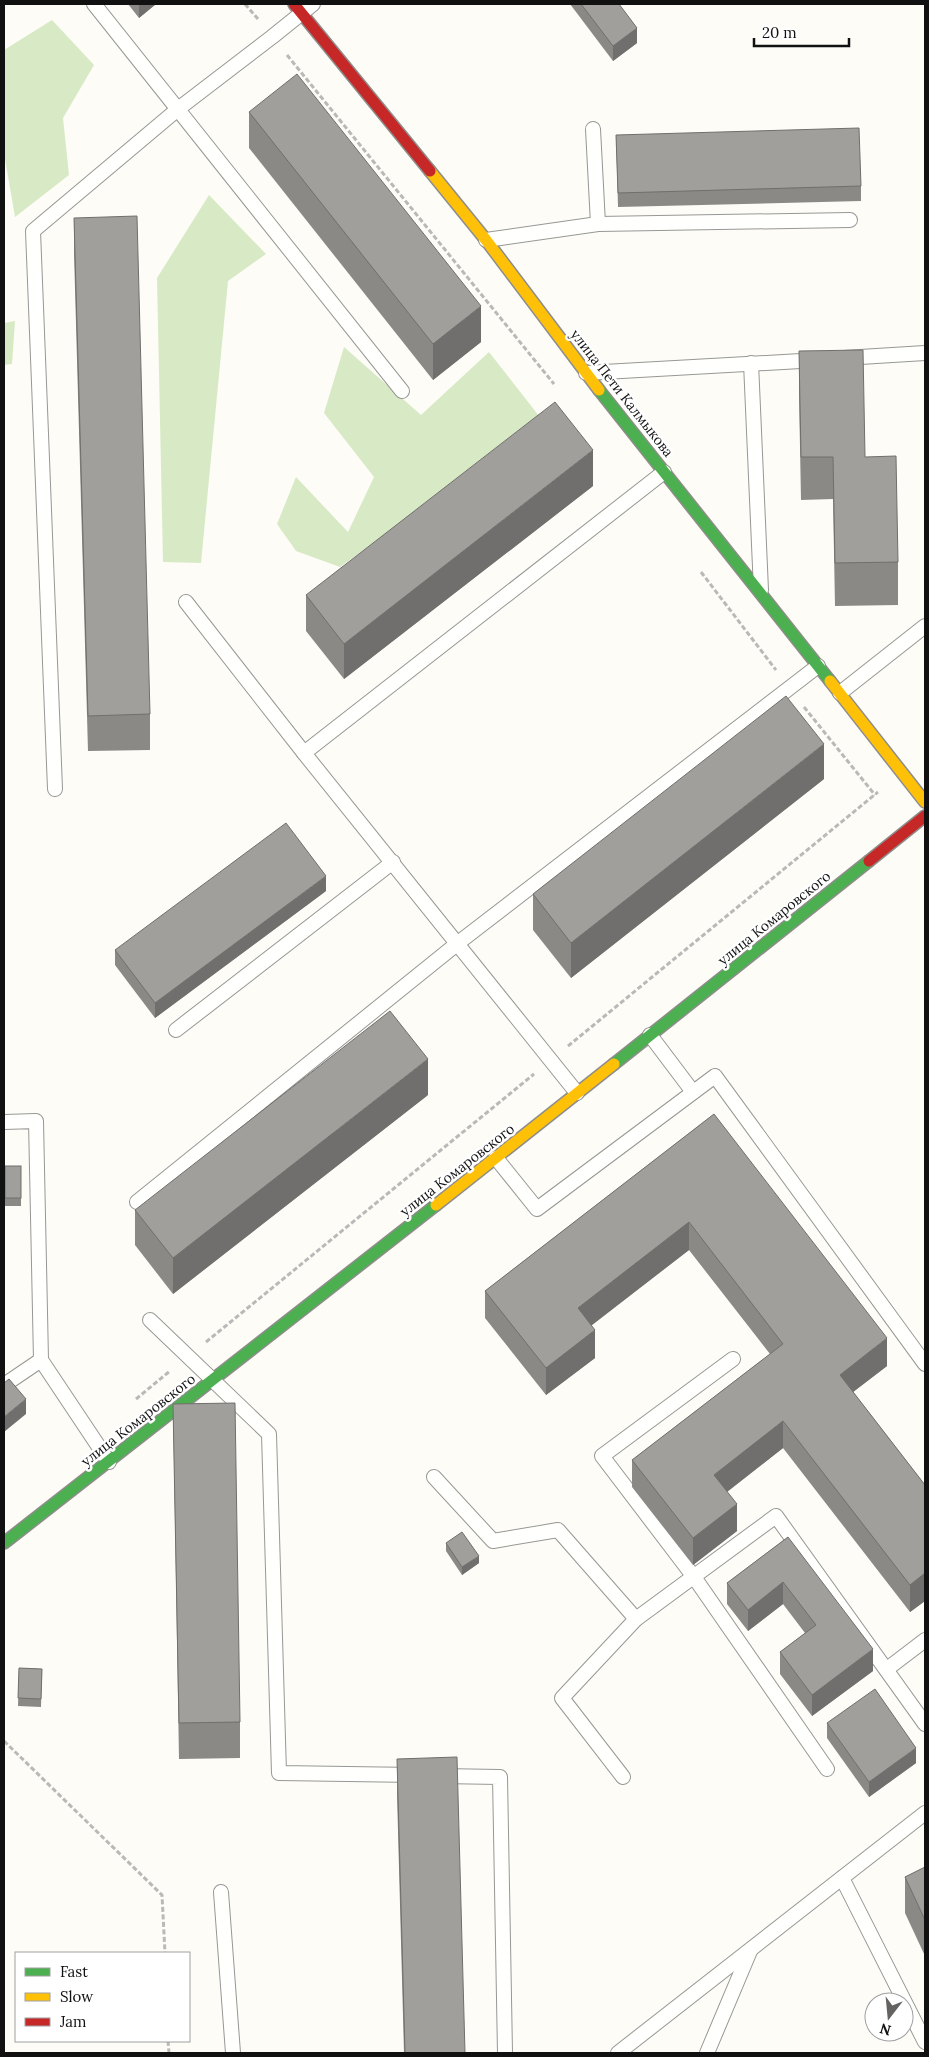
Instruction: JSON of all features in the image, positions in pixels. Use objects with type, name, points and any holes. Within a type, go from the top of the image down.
[{"type":"street","name":"улица Пети Калмыкова","points":[[297,8],[486,240],[586,373],[925,802]]},
{"type":"street","name":"улица Комаровского","points":[[4,1543],[213,1382],[925,816]]},
{"type":"lane","points":[[94,4],[402,391]]},
{"type":"lane","points":[[55,789],[33,231],[178,109],[272,37],[297,8],[313,4]]},
{"type":"lane","points":[[593,128],[598,224]]},
{"type":"lane","points":[[486,240],[598,224],[850,220]]},
{"type":"lane","points":[[586,373],[925,353]]},
{"type":"lane","points":[[750,364],[762,595]]},
{"type":"lane","points":[[304,753],[664,472]]},
{"type":"lane","points":[[186,602],[304,753],[577,1094]]},
{"type":"lane","points":[[840,693],[925,626]]},
{"type":"lane","points":[[137,1202],[458,943],[818,666]]},
{"type":"lane","points":[[176,1030],[392,862]]},
{"type":"lane","points":[[650,1035],[693,1092]]},
{"type":"lane","points":[[496,1158],[537,1209],[714,1076],[925,1364]]},
{"type":"lane","points":[[4,1122],[36,1122],[41,1360],[109,1462]]},
{"type":"lane","points":[[150,1320],[269,1434],[279,1773],[500,1776],[505,2053]]},
{"type":"lane","points":[[733,1359],[602,1456],[694,1577],[827,1769]]},
{"type":"lane","points":[[4,1386],[41,1360]]},
{"type":"lane","points":[[434,1477],[493,1541],[558,1530],[636,1619]]},
{"type":"lane","points":[[623,1777],[562,1698],[636,1619],[776,1516],[925,1724]]},
{"type":"lane","points":[[887,1669],[925,1640]]},
{"type":"lane","points":[[618,2053],[925,1813]]},
{"type":"lane","points":[[842,1878],[925,2042]]},
{"type":"lane","points":[[221,1892],[233,2053]]},
{"type":"lane","points":[[707,2053],[751,1950]]},
{"type":"path","points":[[246,4],[559,391]]},
{"type":"path","points":[[700,570],[790,688],[875,794]]},
{"type":"path","points":[[135,1399],[902,773]]},
{"type":"path","points":[[4,1741],[162,1895],[165,1952]]},
{"type":"green space","points":[[52,20],[94,65],[63,118],[69,175],[15,217],[4,153],[4,50]]},
{"type":"green space","points":[[209,195],[266,254],[228,281],[201,563],[163,562],[157,278]]},
{"type":"green space","points":[[15,321],[12,364],[4,365],[4,323]]},
{"type":"green space","points":[[344,347],[421,415],[489,352],[543,421],[340,567],[296,551],[277,524],[296,477],[348,532],[374,477],[324,413]]},
{"type":"building","points":[[581,4],[619,4],[637,28],[613,46]]},
{"type":"building","points":[[297,74],[481,306],[433,344],[249,112]]},
{"type":"building","points":[[859,128],[861,186],[618,193],[616,135]]},
{"type":"building","points":[[137,216],[150,714],[88,716],[74,218]]},
{"type":"building","points":[[863,350],[865,457],[896,456],[898,562],[835,563],[833,457],[801,457],[799,351]]},
{"type":"building","points":[[555,402],[593,450],[344,644],[306,595]]},
{"type":"building","points":[[786,696],[824,744],[571,943],[533,894]]},
{"type":"building","points":[[286,823],[326,876],[155,1003],[115,950]]},
{"type":"building","points":[[390,1011],[428,1059],[173,1258],[135,1210]]},
{"type":"building","points":[[714,1114],[887,1338],[840,1375],[925,1485],[925,1573],[910,1585],[783,1421],[714,1475],[737,1504],[693,1538],[632,1460],[783,1344],[689,1222],[578,1308],[595,1330],[546,1368],[485,1291]]},
{"type":"building","points":[[5,1166],[21,1166],[21,1198],[5,1198]]},
{"type":"building","points":[[9,1379],[26,1399],[4,1417],[4,1383]]},
{"type":"building","points":[[235,1403],[240,1722],[179,1723],[173,1404]]},
{"type":"building","points":[[462,1532],[479,1556],[462,1567],[446,1543]]},
{"type":"building","points":[[788,1537],[873,1649],[812,1695],[780,1652],[816,1625],[783,1582],[748,1610],[727,1583]]},
{"type":"building","points":[[19,1668],[42,1669],[41,1699],[18,1698]]},
{"type":"building","points":[[875,1689],[916,1748],[869,1782],[827,1723]]},
{"type":"building","points":[[457,1757],[465,2053],[405,2053],[397,1759]]},
{"type":"building","points":[[925,1867],[925,1920],[905,1877]]},
{"type":"traffic: fast","points":[[599,390],[830,681]]},
{"type":"traffic: fast","points":[[614,1064],[869,861]]},
{"type":"traffic: fast","points":[[4,1543],[436,1205]]},
{"type":"traffic: slow","points":[[430,171],[486,240],[599,390]]},
{"type":"traffic: slow","points":[[830,681],[925,802]]},
{"type":"traffic: slow","points":[[436,1205],[614,1064]]},
{"type":"traffic: jam","points":[[294,4],[430,171]]},
{"type":"traffic: jam","points":[[869,861],[925,816]]}]
